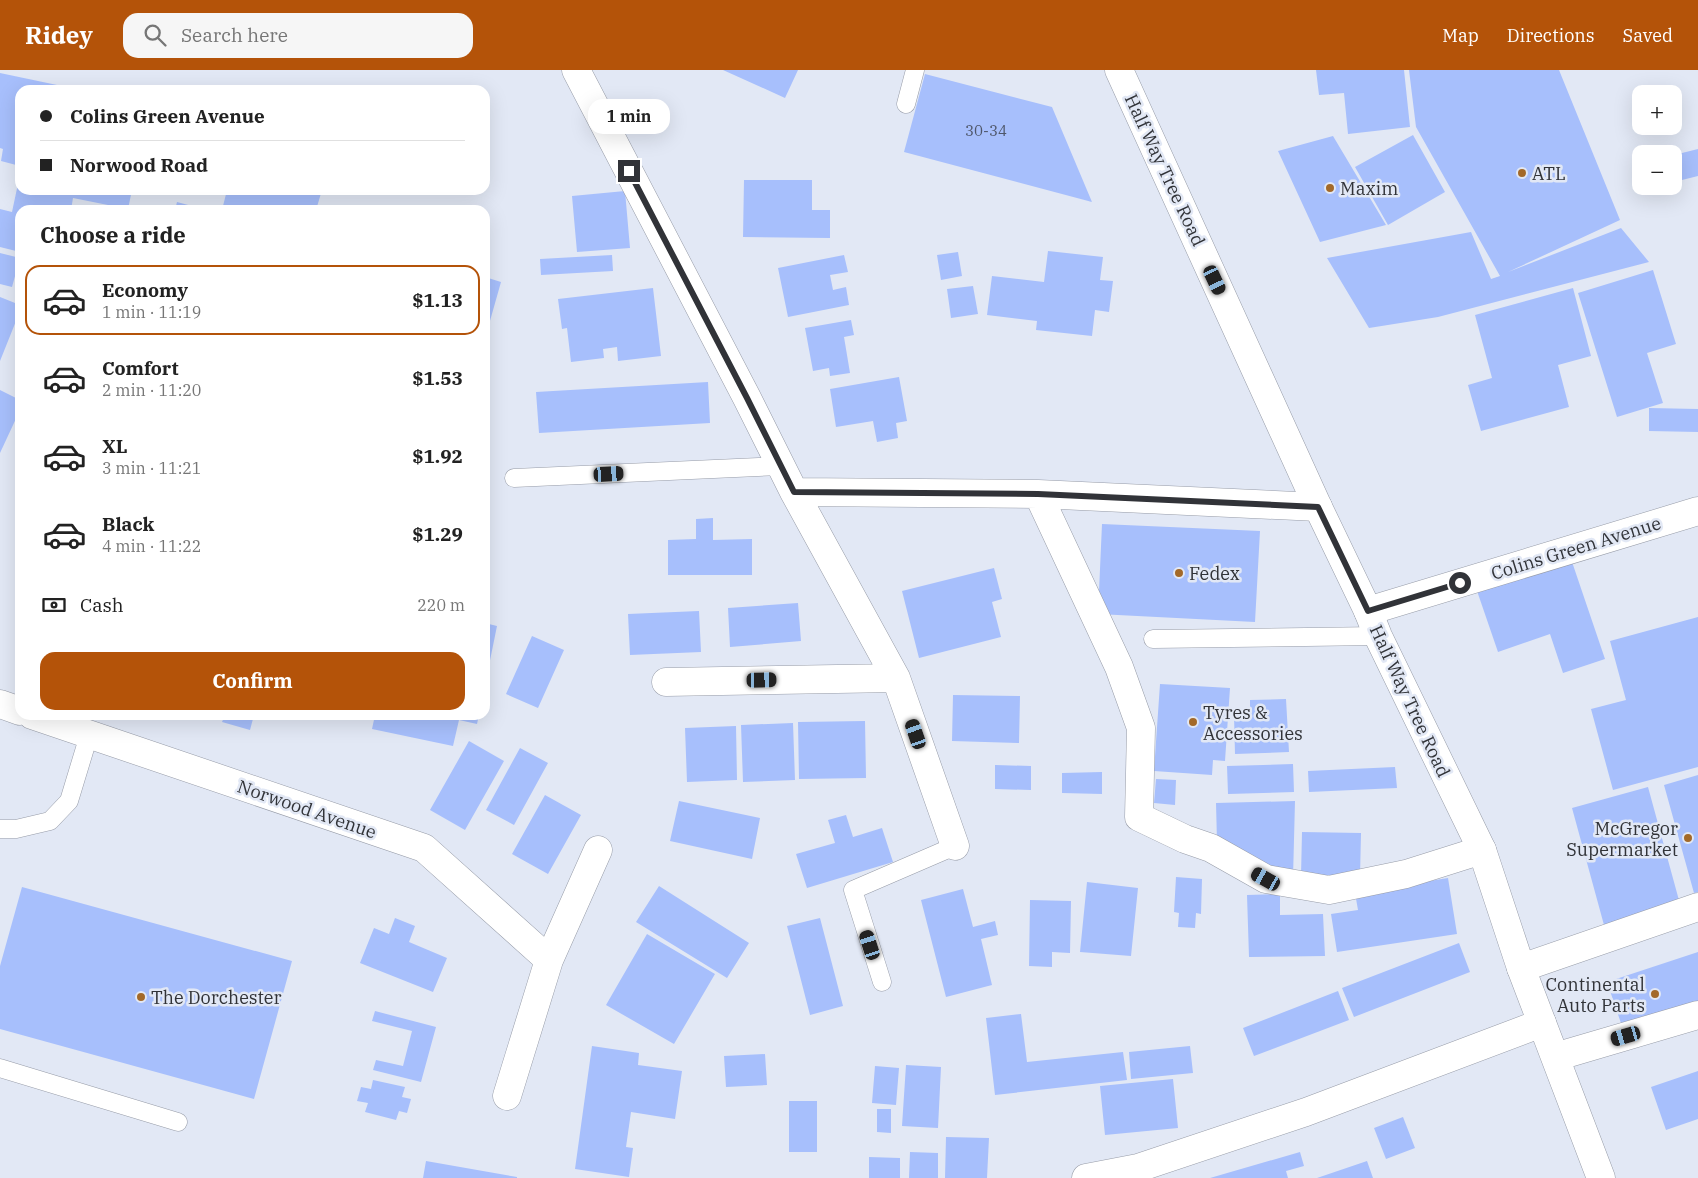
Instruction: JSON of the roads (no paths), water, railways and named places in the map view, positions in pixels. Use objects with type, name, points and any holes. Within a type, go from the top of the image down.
[{"type":"street","points":[[576,70],[794,492],[896,678],[955,846]]},
{"type":"street","name":"Half Way Tree Road","points":[[1119,70],[1378,636],[1482,850],[1521,968],[1601,1178]]},
{"type":"street","points":[[794,492],[1038,494],[1318,507]]},
{"type":"street","points":[[1038,494],[1119,667],[1141,728],[1139,817],[1185,839],[1211,848],[1266,879],[1329,890],[1406,874],[1482,850]]},
{"type":"street","name":"Colins Green Avenue","points":[[1368,611],[1698,511]]},
{"type":"street","points":[[666,682],[896,678]]},
{"type":"street","points":[[0,704],[15,709]]},
{"type":"street","name":"Norwood Avenue","points":[[46,720],[424,848],[549,960]]},
{"type":"street","points":[[507,1096],[549,960],[598,850]]},
{"type":"street","points":[[1521,968],[1698,907]]},
{"type":"street","points":[[1555,1057],[1698,1015]]},
{"type":"street","points":[[1086,1178],[1138,1168],[1306,1112],[1542,1023]]},
{"type":"lane","points":[[906,104],[915,70]]},
{"type":"lane","points":[[514,478],[781,466]]},
{"type":"lane","points":[[1153,639],[1378,636]]},
{"type":"lane","points":[[0,829],[16,829],[50,821],[69,801],[89,736]]},
{"type":"lane","points":[[882,982],[853,890],[955,846]]},
{"type":"lane","points":[[0,1068],[178,1122]]},
{"type":"place","name":"ATL","points":[[1522,173]]},
{"type":"place","name":"Maxim","points":[[1330,188]]},
{"type":"place","name":"Fedex","points":[[1179,573]]},
{"type":"place","name":"Tyres & Accessories","points":[[1193,722]]},
{"type":"place","name":"McGregor Supermarket","points":[[1688,838]]},
{"type":"place","name":"Continental Auto Parts","points":[[1655,994]]},
{"type":"place","name":"The Dorchester","points":[[141,997]]}]
